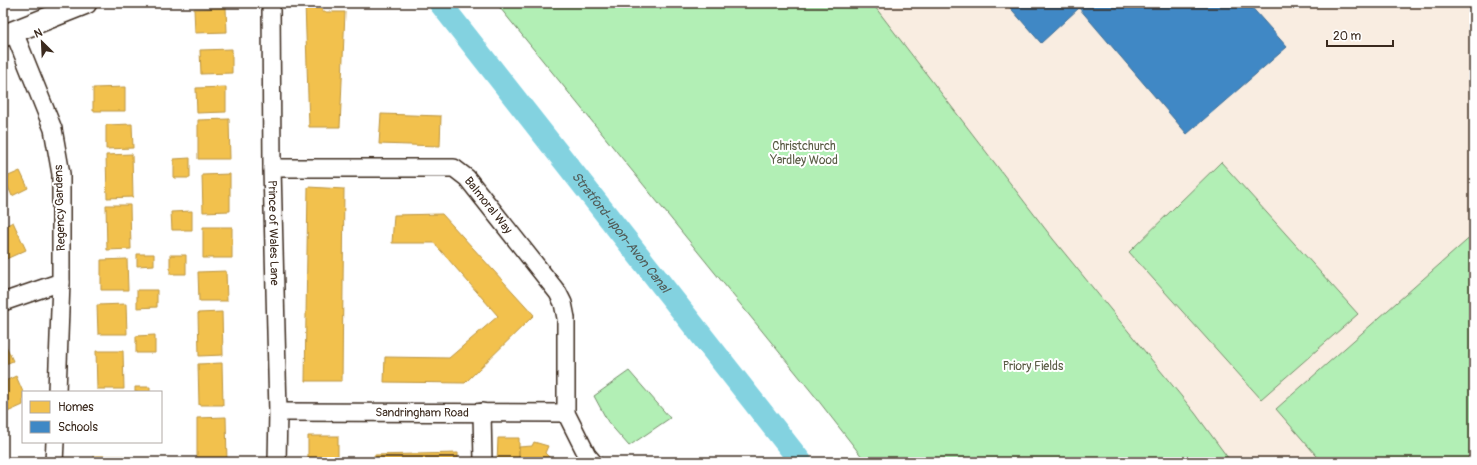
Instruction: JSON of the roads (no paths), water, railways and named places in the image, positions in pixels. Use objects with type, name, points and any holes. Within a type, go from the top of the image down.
[{"type":"street","points":[[8,34],[86,3]]},
{"type":"street","name":"Prince of Wales Lane","points":[[271,3],[272,168],[278,412],[277,462]]},
{"type":"street","name":"Regency Gardens","points":[[8,34],[53,129],[61,174],[61,282],[57,391]]},
{"type":"street","name":"Balmoral Way","points":[[272,168],[454,168],[467,178],[558,294],[563,303],[566,318],[566,413]]},
{"type":"street","points":[[3,302],[61,282]]},
{"type":"street","name":"Sandringham Road","points":[[278,412],[566,413]]},
{"type":"street","points":[[482,412],[483,462]]},
{"type":"street","points":[[566,413],[592,462]]},
{"type":"street","points":[[54,462],[55,443]]},
{"type":"waterway","name":"Stratford-upon-Avon Canal","points":[[440,3],[801,462]]},
{"type":"park label","name":"Christchurch Yardley Wood","points":[[804,153]]},
{"type":"park label","name":"Priory Fields","points":[[1033,366]]}]
